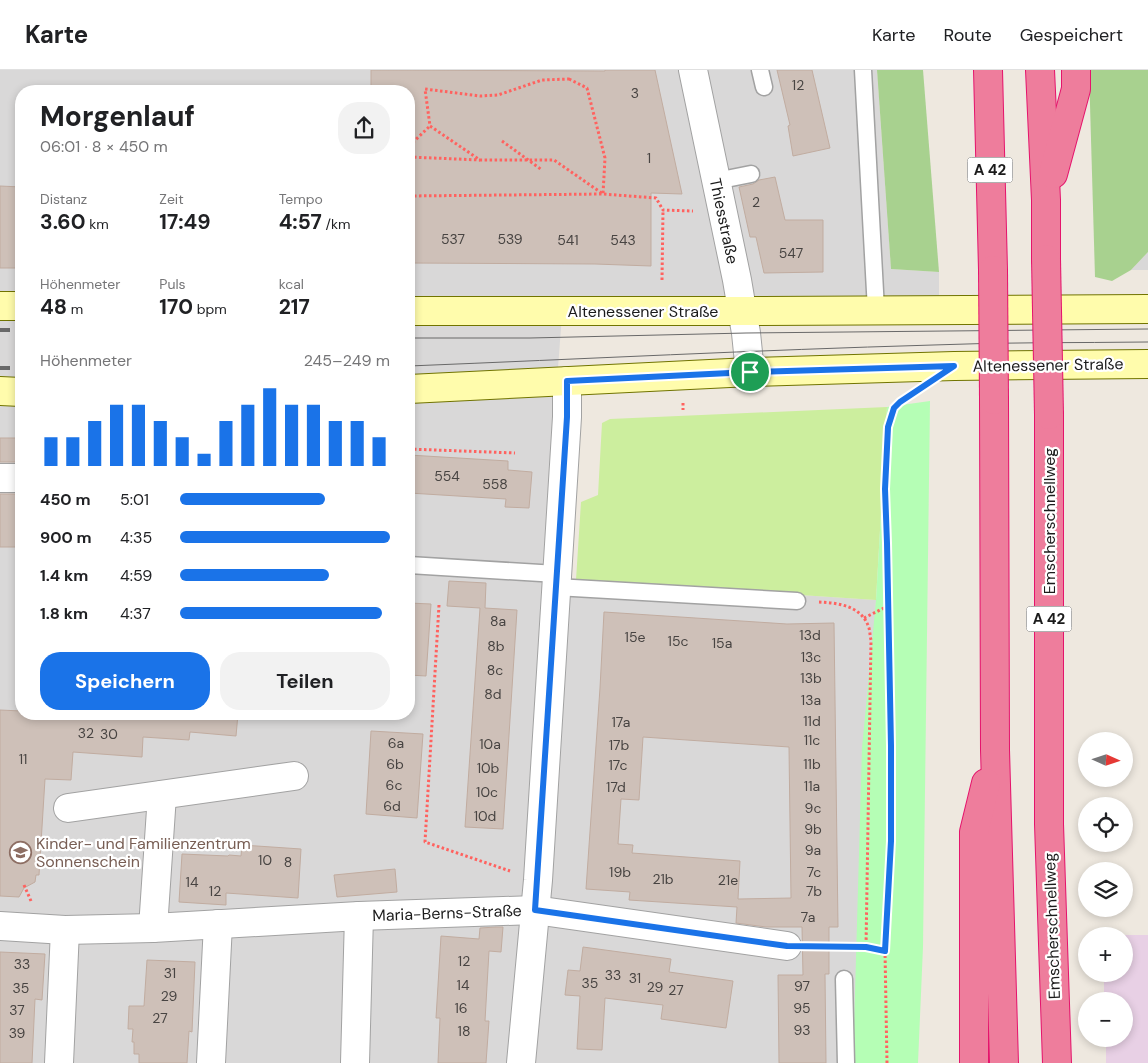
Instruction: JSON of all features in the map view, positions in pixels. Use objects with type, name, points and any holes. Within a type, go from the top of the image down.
[{"type":"highway","name":"A 42","points":[[988,70],[993,270],[995,750],[1004,1063]]},
{"type":"highway","name":"Emscherschnellweg","points":[[1040,70],[1046,200],[1049,415],[1049,824],[1057,1063]]},
{"type":"highway","points":[[1046,200],[1076,89],[1076,70]]},
{"type":"highway","points":[[974,1063],[974,832],[995,750]]},
{"type":"main road","points":[[0,306],[15,306]]},
{"type":"main road","name":"Altenessener Straße","points":[[415,311],[1148,309]]},
{"type":"main road","name":"Altenessener Straße","points":[[415,390],[750,372],[954,366],[1148,364]]},
{"type":"main road","points":[[0,391],[15,392]]},
{"type":"street","name":"Thiesstraße","points":[[693,70],[742,311],[750,372]]},
{"type":"street","points":[[521,1063],[530,911],[557,580],[567,417],[567,381]]},
{"type":"street","points":[[0,478],[15,478]]},
{"type":"street","points":[[68,808],[294,776]]},
{"type":"street","points":[[153,928],[162,796]]},
{"type":"street","name":"Maria-Berns-Straße","points":[[0,926],[65,930],[153,928],[359,916],[530,911],[787,946]]},
{"type":"street","name":"Maria-Berns-Straße","points":[[355,1063],[359,916]]},
{"type":"street","points":[[211,1063],[218,924]]},
{"type":"street","points":[[60,1063],[65,930]]},
{"type":"lane","points":[[760,70],[764,87]]},
{"type":"lane","points":[[863,70],[876,310]]},
{"type":"lane","points":[[716,181],[751,174]]},
{"type":"lane","points":[[415,566],[797,601]]},
{"type":"lane","points":[[844,979],[846,1063]]},
{"type":"path","points":[[480,160],[430,126],[426,89],[489,96],[498,95],[542,80],[569,79],[587,88],[605,158],[603,194]]},
{"type":"path","points":[[415,140],[430,126]]},
{"type":"path","points":[[502,141],[542,170]]},
{"type":"path","points":[[415,157],[554,160],[603,194]]},
{"type":"path","points":[[415,196],[603,194],[656,198],[663,210],[662,280]]},
{"type":"path","points":[[663,210],[693,211]]},
{"type":"path","points":[[887,1063],[885,951],[891,841],[891,746],[885,506],[888,427],[894,408],[908,396]]},
{"type":"path","points":[[415,449],[515,454]]},
{"type":"path","points":[[797,601],[837,603],[847,606],[864,618],[869,628],[871,640],[866,947]]},
{"type":"path","points":[[439,605],[425,842],[516,873],[530,911]]},
{"type":"path","points":[[864,618],[888,606]]},
{"type":"path","points":[[787,946],[866,947],[885,951]]},
{"type":"shaded area","points":[[0,70],[877,70],[891,269],[939,272],[939,300],[563,302],[542,578],[876,600],[863,1063],[0,1063]]},
{"type":"shaded area","points":[[1148,252],[1148,270],[1131,270]]},
{"type":"shaded area","points":[[1133,935],[1148,935],[1148,1063],[1106,1063],[1106,1047],[1133,1047],[1133,992],[1104,992],[1104,982],[1133,982]]},
{"type":"green space","points":[[877,70],[923,70],[939,272],[891,269]]},
{"type":"green space","points":[[1089,70],[1148,70],[1148,252],[1131,270],[1112,281],[1095,277]]},
{"type":"green space","points":[[930,401],[923,947],[918,1063],[853,1063],[862,748],[876,600],[887,407]]},
{"type":"green space","points":[[887,407],[876,600],[576,580],[581,502],[598,495],[602,423],[610,419]]},
{"type":"building","points":[[371,70],[655,70],[682,194],[651,193],[651,266],[415,263],[415,85],[371,85]]},
{"type":"building","points":[[777,70],[812,70],[830,148],[793,156],[788,126],[790,125]]},
{"type":"building","points":[[775,177],[785,220],[823,220],[823,272],[764,273],[756,237],[750,237],[739,187]]},
{"type":"building","points":[[0,186],[15,187],[15,268],[0,268]]},
{"type":"building","points":[[0,438],[15,438],[15,462],[0,462]]},
{"type":"building","points":[[415,455],[508,461],[508,470],[532,472],[529,508],[505,507],[506,499],[415,493]]},
{"type":"building","points":[[0,494],[15,494],[15,547],[0,547]]},
{"type":"building","points":[[449,581],[486,583],[485,608],[517,610],[503,829],[465,827],[480,608],[447,606]]},
{"type":"building","points":[[415,603],[431,604],[426,676],[415,675]]},
{"type":"building","points":[[604,612],[787,624],[834,623],[838,927],[829,927],[829,974],[825,974],[826,1063],[779,1063],[778,975],[803,975],[802,927],[766,927],[736,923],[737,907],[629,900],[630,892],[586,889]],"holes":[[[643,737],[789,747],[791,898],[738,899],[740,861],[632,853],[633,845],[618,844],[621,799],[639,800]]]},
{"type":"building","points":[[0,710],[15,711],[15,720],[237,720],[236,736],[190,732],[189,740],[143,737],[142,757],[73,752],[71,780],[45,779],[39,875],[36,875],[35,882],[24,888],[19,897],[0,896]]},
{"type":"building","points":[[371,731],[423,734],[417,818],[366,814]]},
{"type":"building","points":[[242,845],[301,849],[298,898],[226,893],[226,905],[179,902],[182,854],[241,856]]},
{"type":"building","points":[[395,869],[397,892],[337,897],[334,875]]},
{"type":"building","points":[[503,927],[501,952],[489,951],[485,1021],[489,1021],[486,1063],[438,1063],[440,1018],[436,1018],[441,936],[479,939],[480,928]]},
{"type":"building","points":[[583,947],[671,959],[669,972],[733,981],[726,1028],[661,1019],[663,1005],[605,998],[602,1050],[577,1049],[580,996],[565,995],[568,970],[580,971]]},
{"type":"building","points":[[0,952],[45,954],[42,1000],[35,999],[32,1063],[0,1063]]},
{"type":"building","points":[[147,960],[195,962],[192,1032],[189,1031],[187,1063],[139,1063],[139,1054],[134,1054],[134,1042],[132,1042],[133,1029],[128,1029],[129,1006],[144,1006]]},
{"type":"tram line","points":[[415,338],[1148,329]]},
{"type":"tram line","points":[[415,366],[987,343],[1148,342]]},
{"type":"railway","points":[[0,330],[15,330]]},
{"type":"railway","points":[[0,368],[15,368]]},
{"type":"place","name":"Kinder- und Familienzentrum Sonnenschein","points":[[20,852]]},
{"type":"route","points":[[954,366],[900,402],[894,408],[888,427],[885,506],[891,746],[891,841],[885,951],[866,947],[787,946],[535,910],[567,417],[567,381],[750,372],[954,366]]}]
